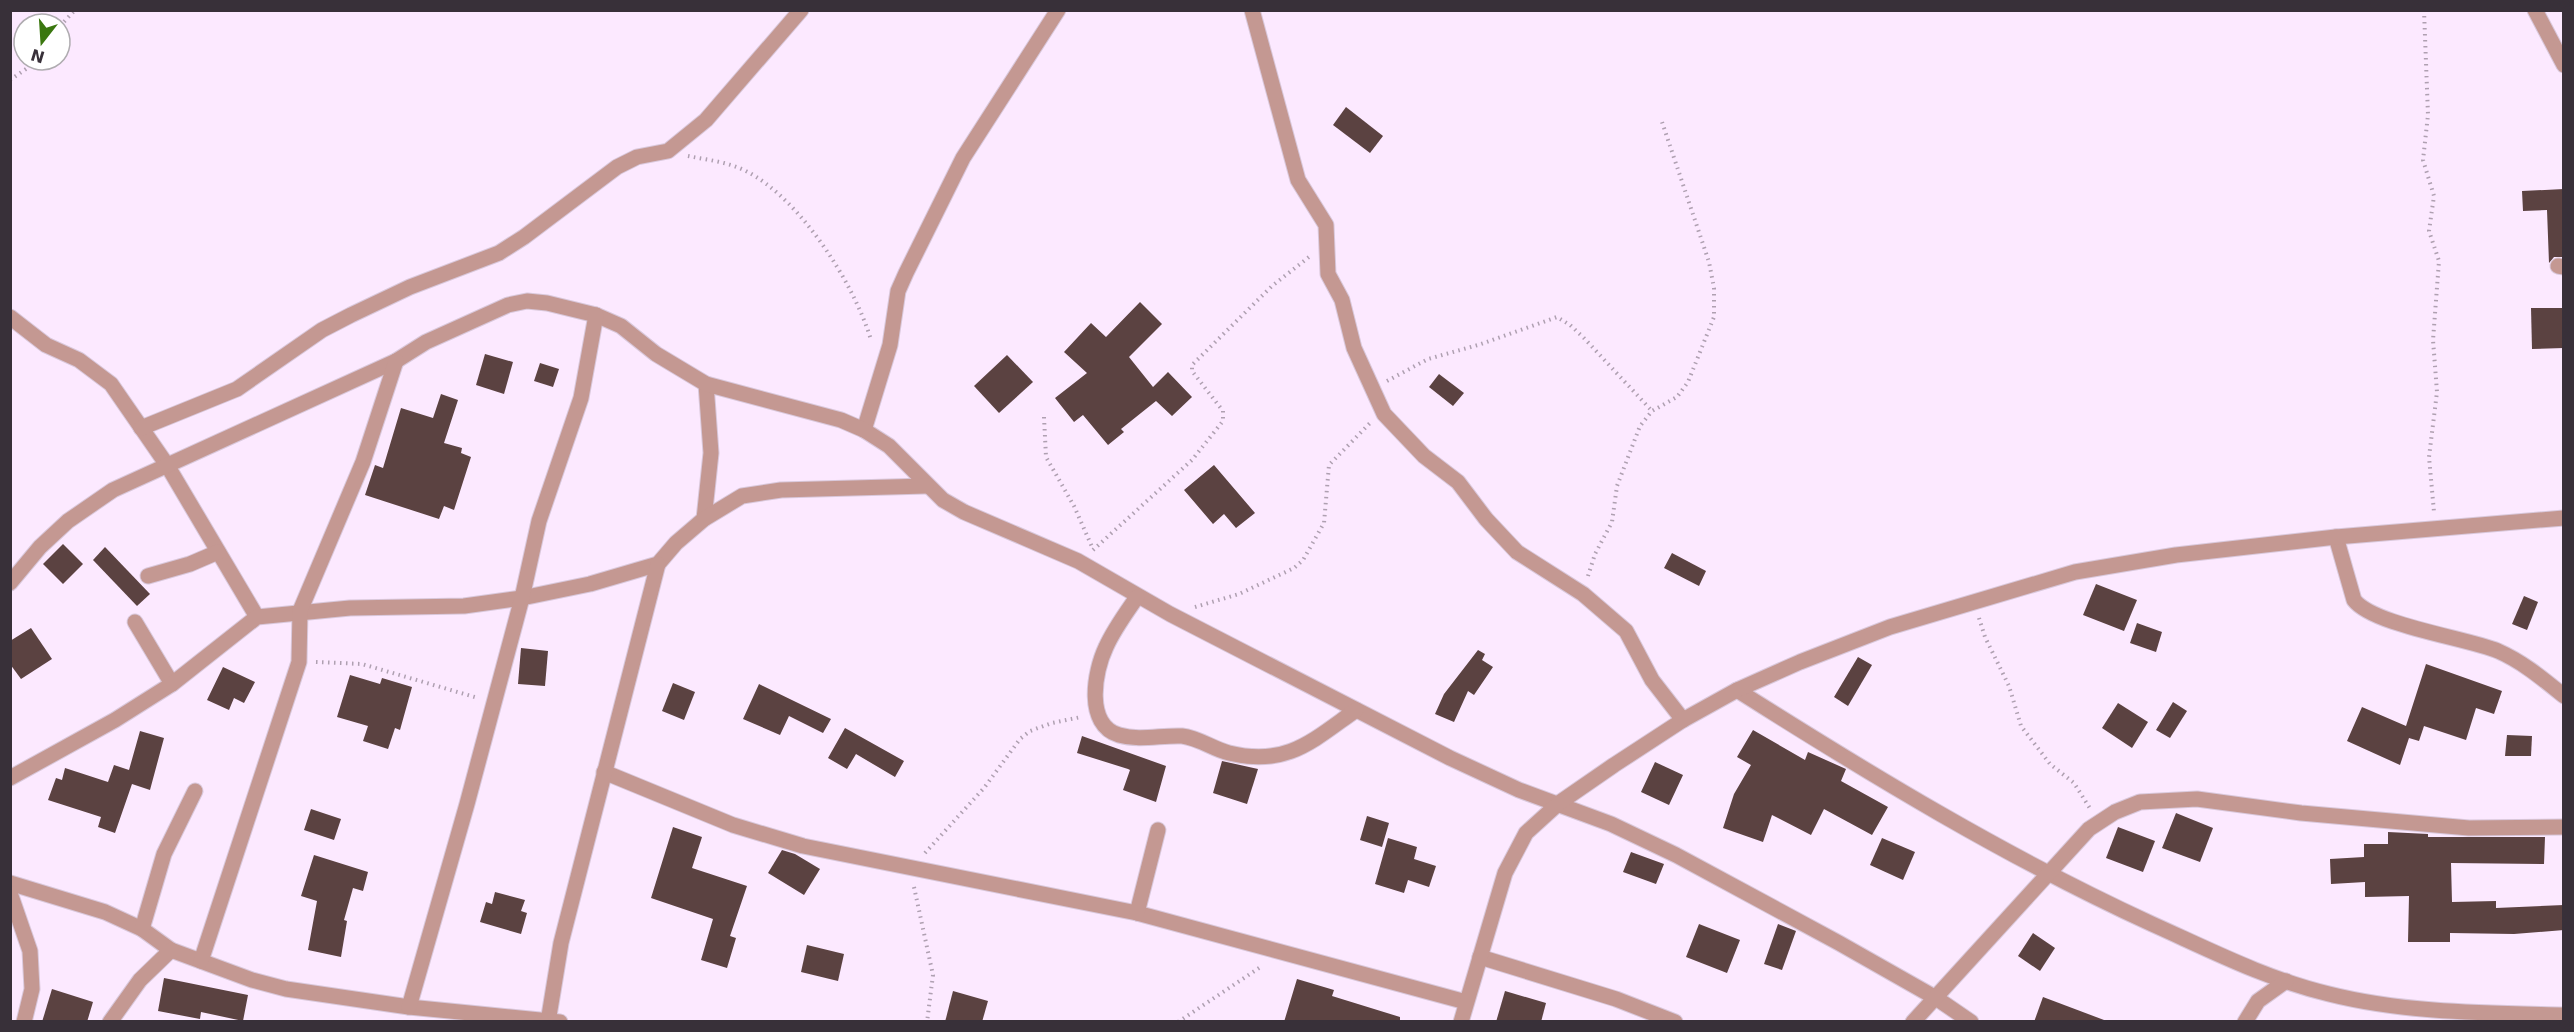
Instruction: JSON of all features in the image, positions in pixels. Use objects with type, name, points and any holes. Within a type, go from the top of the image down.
[{"type":"street","points":[[141,428],[237,389],[322,330],[351,315],[410,287],[499,253],[624,163],[646,154],[668,151],[706,120],[801,10]]},
{"type":"street","points":[[864,430],[890,345],[898,291],[906,273],[963,158],[1058,10]]},
{"type":"street","points":[[1252,10],[1298,180],[1326,225],[1328,274],[1342,300],[1354,348],[1384,414],[1424,456],[1458,482],[1486,519],[1518,552],[1583,594],[1629,634],[1652,680],[1683,720]]},
{"type":"street","points":[[2535,10],[2564,65]]},
{"type":"street","points":[[10,583],[40,547],[68,521],[113,490],[241,434],[396,361],[426,342],[508,304],[527,301],[547,303],[596,315],[621,326],[656,354],[706,384],[841,420],[864,430],[889,446],[926,486],[964,512],[1078,561],[1137,597],[1459,762],[1519,790],[1559,803],[1676,855],[1936,998],[1971,1022]]},
{"type":"street","points":[[409,1006],[467,804],[522,598],[539,521],[581,398],[596,315]]},
{"type":"street","points":[[10,318],[46,345],[79,360],[111,384],[167,465],[257,617]]},
{"type":"street","points":[[201,961],[299,662],[300,611],[363,462],[396,361]]},
{"type":"street","points":[[704,519],[711,453],[706,384]]},
{"type":"street","points":[[10,778],[115,720],[172,684],[257,617],[300,611],[464,606],[522,598],[591,584],[657,564],[704,519],[742,496],[771,492],[926,486]]},
{"type":"street","points":[[1461,1022],[1496,902],[1515,851],[1526,833],[1559,803],[1683,720],[1737,690],[1846,643],[1976,600],[2075,572],[2126,561],[2436,527],[2564,518]]},
{"type":"street","points":[[2336,537],[2354,600],[2360,607],[2393,621],[2497,651],[2540,676],[2564,696]]},
{"type":"street","points":[[148,576],[190,564],[218,552]]},
{"type":"street","points":[[10,883],[87,906],[142,929],[171,950],[286,989],[409,1006],[552,1021],[561,943],[657,564]]},
{"type":"street","points":[[1137,597],[1105,649],[1095,699],[1096,714],[1103,726],[1117,734],[1149,738],[1181,736],[1231,754],[1262,757],[1296,752],[1356,710]]},
{"type":"street","points":[[135,622],[172,684]]},
{"type":"street","points":[[1737,690],[1817,741],[2046,874],[2244,968],[2385,1006],[2564,1015]]},
{"type":"street","points":[[604,772],[733,825],[803,846],[910,869],[1042,892],[1137,913],[1466,1002]]},
{"type":"street","points":[[142,929],[164,854],[195,791]]},
{"type":"street","points":[[1913,1022],[2089,829],[2140,802],[2197,799],[2301,813],[2469,828],[2564,827]]},
{"type":"street","points":[[1137,913],[1158,830]]},
{"type":"street","points":[[10,893],[30,951],[32,989],[24,1022]]},
{"type":"street","points":[[110,1022],[140,980],[171,950]]},
{"type":"street","points":[[1480,957],[1616,999],[1675,1022]]},
{"type":"street","points":[[2245,1022],[2258,1001],[2286,981]]},
{"type":"path","points":[[2424,10],[2428,116],[2423,160],[2434,196],[2429,231],[2439,261],[2433,340],[2437,392],[2429,457],[2436,527]]},
{"type":"path","points":[[1583,594],[1593,558],[1612,522],[1617,486],[1640,426],[1652,411],[1677,397],[1688,382],[1716,306],[1709,262],[1662,122]]},
{"type":"path","points":[[668,151],[735,166],[765,184],[782,198],[810,226],[830,256],[872,343]]},
{"type":"path","points":[[10,204],[10,254]]},
{"type":"path","points":[[1078,561],[1183,468],[1223,421],[1223,411],[1192,371],[1192,365],[1272,286],[1311,256],[1327,237]]},
{"type":"path","points":[[1372,391],[1428,359],[1478,345],[1553,317],[1570,325],[1652,411]]},
{"type":"path","points":[[1170,614],[1239,594],[1288,571],[1304,560],[1324,523],[1329,465],[1369,423],[1384,414]]},
{"type":"path","points":[[1044,417],[1046,457],[1074,506],[1093,550]]},
{"type":"path","points":[[1976,600],[1985,637],[2009,686],[2021,726],[2050,764],[2074,783],[2098,823]]},
{"type":"path","points":[[299,662],[362,664],[431,682],[492,704]]},
{"type":"path","points":[[927,1022],[933,975],[910,869],[952,825],[1020,739],[1030,731],[1052,723],[1096,714]]},
{"type":"path","points":[[1178,1022],[1283,952]]},
{"type":"building","points":[[1346,107],[1383,136],[1370,153],[1333,125]]},
{"type":"building","points":[[2564,189],[2564,257],[2554,257],[2549,263],[2547,210],[2523,211],[2522,191]]},
{"type":"building","points":[[1140,302],[1162,324],[1129,357],[1153,387],[1168,372],[1192,397],[1172,416],[1156,401],[1121,429],[1124,432],[1108,445],[1083,415],[1074,422],[1055,398],[1087,373],[1064,352],[1091,323],[1106,337]]},
{"type":"building","points":[[2531,308],[2564,308],[2564,348],[2532,349]]},
{"type":"building","points":[[485,354],[513,362],[504,394],[476,385]]},
{"type":"building","points":[[1007,355],[1033,382],[999,413],[974,386]]},
{"type":"building","points":[[540,363],[559,369],[553,387],[534,381]]},
{"type":"building","points":[[1439,374],[1464,393],[1453,406],[1429,387]]},
{"type":"building","points":[[441,394],[458,400],[444,443],[462,448],[461,453],[471,457],[454,510],[444,506],[439,519],[365,495],[375,465],[383,468],[401,408],[433,418]]},
{"type":"building","points":[[1214,465],[1255,513],[1236,528],[1224,514],[1213,524],[1184,490]]},
{"type":"building","points":[[63,544],[83,564],[63,584],[43,564]]},
{"type":"building","points":[[105,547],[150,594],[137,606],[93,560]]},
{"type":"building","points":[[1672,553],[1706,571],[1699,586],[1664,568]]},
{"type":"building","points":[[2096,584],[2137,600],[2124,631],[2083,615]]},
{"type":"building","points":[[2524,596],[2538,602],[2527,630],[2512,624]]},
{"type":"building","points":[[2137,623],[2162,632],[2156,652],[2130,643]]},
{"type":"building","points":[[31,628],[52,659],[21,679],[10,664],[10,641]]},
{"type":"building","points":[[521,648],[548,651],[545,686],[518,684]]},
{"type":"building","points":[[1478,650],[1485,654],[1482,660],[1493,667],[1474,695],[1468,691],[1454,722],[1435,714],[1444,694]]},
{"type":"building","points":[[1858,657],[1872,665],[1848,706],[1834,697]]},
{"type":"building","points":[[2426,664],[2502,691],[2494,714],[2476,708],[2466,740],[2424,726],[2419,741],[2409,738],[2400,765],[2347,741],[2362,707],[2406,726]]},
{"type":"building","points":[[223,667],[255,682],[244,703],[234,698],[229,710],[207,700]]},
{"type":"building","points":[[350,675],[380,684],[382,678],[412,687],[400,730],[395,728],[388,749],[363,741],[368,726],[337,717]]},
{"type":"building","points":[[673,683],[695,692],[684,720],[662,711]]},
{"type":"building","points":[[759,684],[831,719],[823,733],[789,716],[780,735],[743,719]]},
{"type":"building","points":[[2173,702],[2187,711],[2170,738],[2156,730]]},
{"type":"building","points":[[2118,703],[2148,722],[2132,748],[2102,728]]},
{"type":"building","points":[[845,728],[904,761],[895,777],[856,754],[847,769],[828,758]]},
{"type":"building","points":[[1753,730],[1805,760],[1808,752],[1846,769],[1841,781],[1888,807],[1872,835],[1824,809],[1811,835],[1772,815],[1763,842],[1723,828],[1734,794],[1751,765],[1737,757]]},
{"type":"building","points":[[140,731],[164,738],[150,790],[132,784],[115,833],[98,827],[101,817],[48,800],[56,778],[62,780],[65,768],[108,782],[114,765],[129,770]]},
{"type":"building","points":[[2507,735],[2532,736],[2531,756],[2505,756]]},
{"type":"building","points":[[1082,736],[1166,766],[1156,802],[1123,790],[1130,770],[1077,753]]},
{"type":"building","points":[[1222,761],[1258,769],[1247,804],[1213,793]]},
{"type":"building","points":[[1655,762],[1683,775],[1669,805],[1641,792]]},
{"type":"building","points":[[311,809],[341,819],[334,840],[304,830]]},
{"type":"building","points":[[2176,813],[2213,828],[2200,862],[2162,848]]},
{"type":"building","points":[[1367,816],[1389,823],[1382,847],[1360,840]]},
{"type":"building","points":[[673,827],[702,837],[692,868],[747,886],[730,936],[736,938],[727,968],[701,960],[713,919],[651,898]]},
{"type":"building","points":[[2118,827],[2155,841],[2143,872],[2106,858]]},
{"type":"building","points":[[2388,832],[2428,834],[2428,837],[2545,837],[2544,864],[2451,863],[2452,902],[2496,901],[2496,908],[2564,905],[2564,930],[2514,934],[2450,933],[2450,942],[2408,942],[2409,896],[2365,897],[2365,882],[2331,884],[2330,859],[2364,857],[2364,844],[2388,844]]},
{"type":"building","points":[[1388,838],[1417,847],[1414,859],[1436,866],[1429,887],[1408,880],[1404,893],[1375,884]]},
{"type":"building","points":[[1882,838],[1915,852],[1903,880],[1870,865]]},
{"type":"building","points":[[782,850],[795,854],[820,869],[804,895],[768,873]]},
{"type":"building","points":[[1631,852],[1664,864],[1656,884],[1623,872]]},
{"type":"building","points":[[314,855],[368,872],[363,891],[353,888],[344,920],[347,921],[341,957],[308,950],[317,901],[301,896]]},
{"type":"building","points":[[495,892],[525,900],[521,911],[527,913],[521,934],[480,922],[486,902],[492,904]]},
{"type":"building","points":[[1699,924],[1740,940],[1727,973],[1686,957]]},
{"type":"building","points":[[1778,924],[1796,931],[1782,970],[1764,964]]},
{"type":"building","points":[[2033,933],[2055,948],[2040,971],[2018,956]]},
{"type":"building","points":[[807,945],[844,954],[838,981],[801,972]]},
{"type":"building","points":[[164,978],[248,995],[243,1021],[201,1012],[200,1019],[158,1011]]},
{"type":"building","points":[[1297,979],[1334,990],[1332,996],[1400,1017],[1400,1022],[1284,1022]]},
{"type":"building","points":[[52,989],[93,1002],[87,1022],[42,1022]]},
{"type":"building","points":[[953,991],[988,1001],[982,1022],[945,1022]]},
{"type":"building","points":[[1505,991],[1546,1003],[1541,1022],[1496,1022]]},
{"type":"building","points":[[2043,997],[2104,1020],[2104,1022],[2034,1022]]}]
